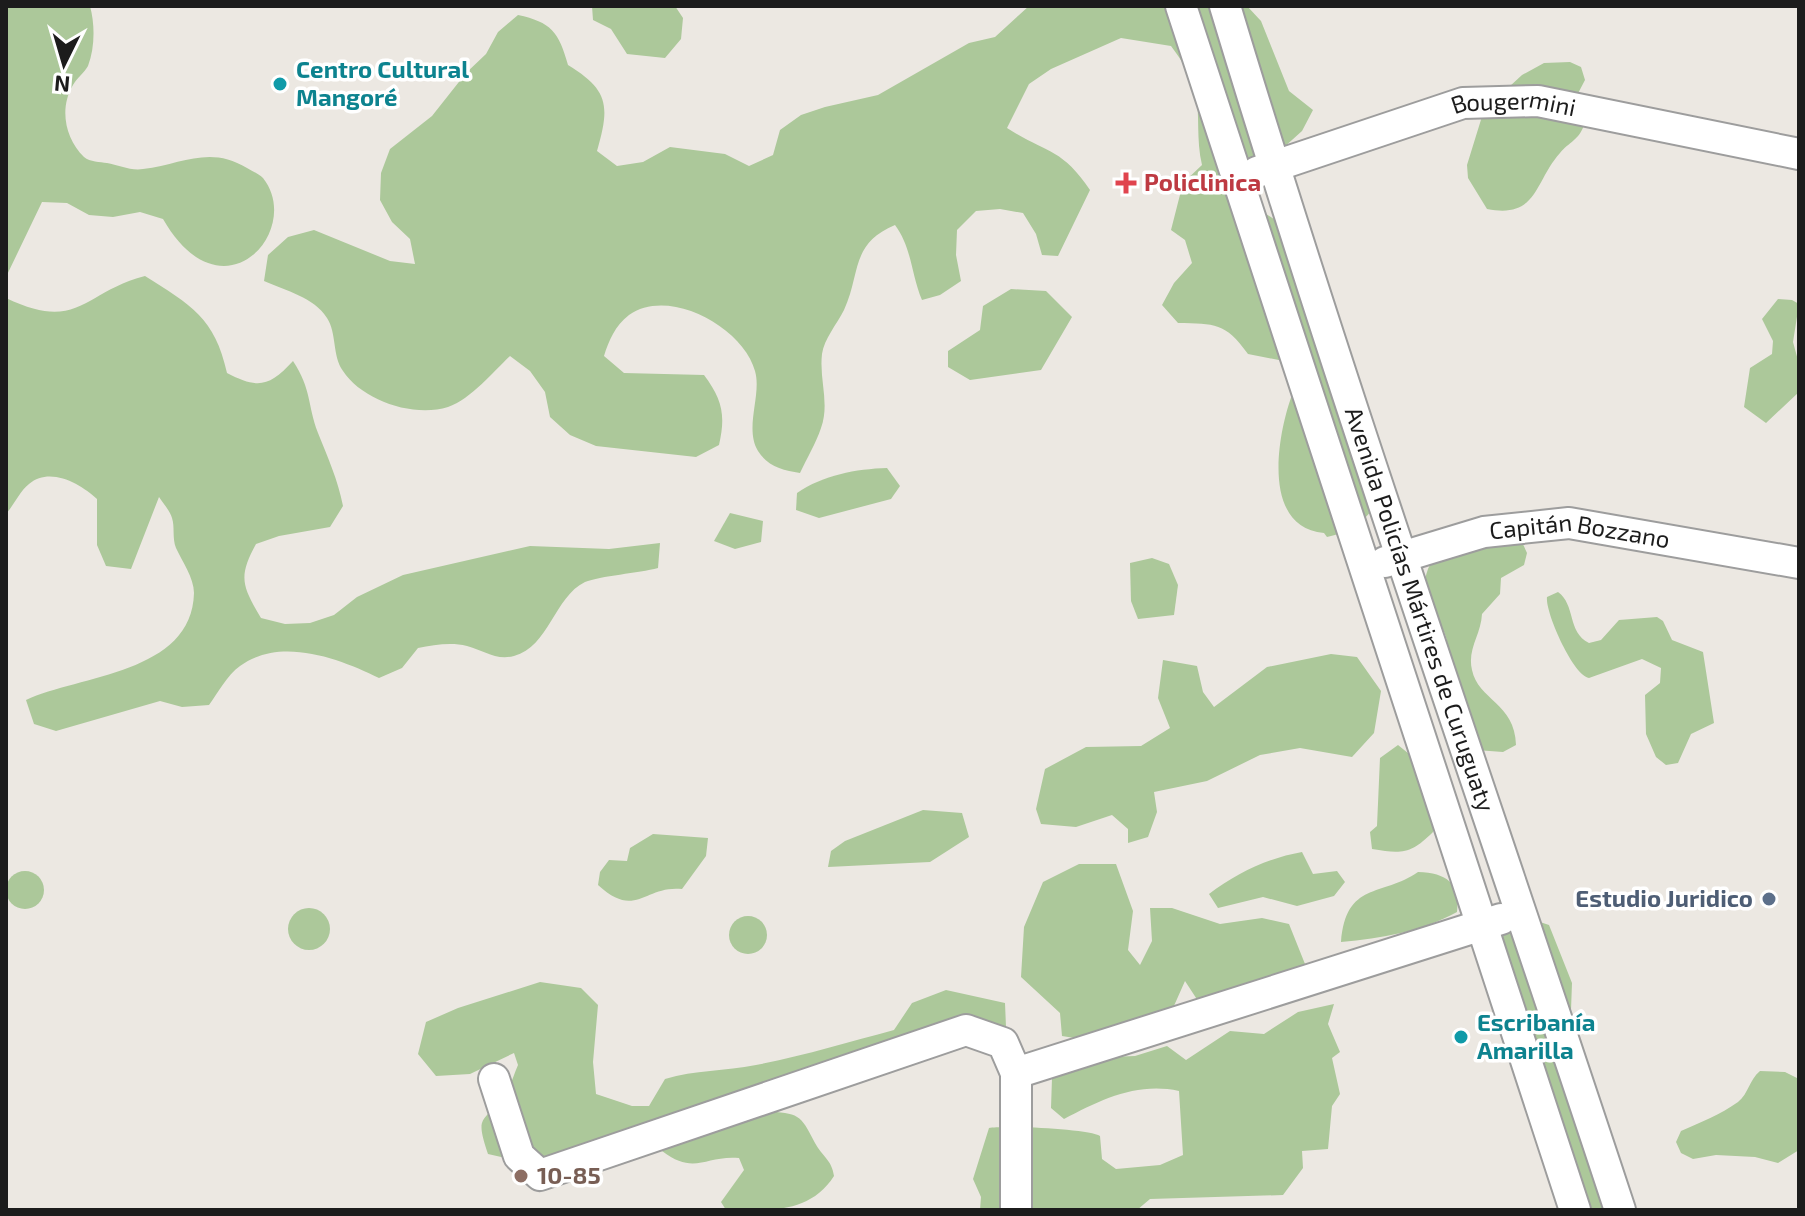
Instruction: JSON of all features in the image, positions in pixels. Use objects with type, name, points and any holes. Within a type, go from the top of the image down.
[{"type":"street","name":"Avenida Policías Mártires de Curuguaty","points":[[1181,6],[1575,1210]]},
{"type":"street","name":"Avenida Policías Mártires de Curuguaty","points":[[1225,6],[1273,166],[1620,1210]]},
{"type":"street","name":"Bougermini","points":[[1236,179],[1463,103],[1538,101],[1799,154]]},
{"type":"street","name":"Capitán Bozzano","points":[[1364,569],[1484,532],[1569,523],[1799,563]]},
{"type":"street","points":[[1016,1073],[1522,911]]},
{"type":"street","points":[[494,1079],[519,1156],[540,1175],[966,1030],[1003,1043],[1016,1073],[1016,1210]]},
{"type":"green space","points":[[6,6],[90,6],[94,36],[92,52],[88,66],[69,94],[65,113],[72,141],[86,159],[138,169],[196,158],[221,158],[234,161],[263,178],[273,199],[273,221],[265,241],[251,257],[232,265],[210,264],[186,249],[163,219],[140,212],[113,217],[89,215],[67,203],[42,202],[6,277]]},
{"type":"green space","points":[[592,6],[675,6],[683,18],[681,39],[665,58],[627,54],[611,29],[593,20]]},
{"type":"green space","points":[[1029,6],[1247,6],[1261,21],[1289,91],[1313,110],[1302,131],[1263,166],[1257,190],[1266,214],[1288,228],[1383,495],[1366,517],[1353,527],[1327,537],[1324,533],[1304,527],[1290,514],[1282,497],[1279,454],[1294,388],[1294,363],[1248,354],[1226,330],[1210,325],[1178,323],[1162,305],[1174,283],[1192,263],[1185,240],[1171,230],[1183,183],[1202,165],[1194,87],[1171,46],[1121,38],[1051,69],[1029,84],[1007,128],[1061,158],[1090,190],[1058,256],[1042,255],[1036,234],[1023,213],[1000,209],[976,211],[957,230],[956,255],[961,281],[940,295],[922,300],[905,243],[895,225],[870,241],[859,261],[844,310],[823,348],[824,419],[800,473],[771,464],[754,442],[757,380],[748,355],[721,327],[684,309],[664,305],[645,307],[629,315],[613,334],[604,356],[624,373],[704,375],[719,400],[722,425],[719,445],[696,457],[596,446],[570,435],[550,417],[545,392],[530,371],[510,356],[473,392],[448,407],[420,410],[375,398],[343,371],[330,324],[321,311],[299,295],[264,281],[268,255],[288,237],[314,230],[390,261],[415,264],[410,239],[392,222],[380,200],[381,173],[390,149],[432,116],[466,73],[486,54],[498,32],[518,15],[538,21],[552,30],[568,65],[599,91],[603,100],[604,122],[597,151],[617,166],[643,162],[670,147],[725,154],[749,166],[773,155],[780,130],[801,115],[878,95],[969,43],[995,37]]},
{"type":"green space","points":[[1570,62],[1581,67],[1585,80],[1574,101],[1584,125],[1582,130],[1551,164],[1526,203],[1504,211],[1487,209],[1468,178],[1467,165],[1484,110],[1522,75],[1544,63]]},
{"type":"green space","points":[[145,276],[199,315],[216,339],[227,373],[247,382],[263,383],[277,376],[293,361],[306,389],[343,506],[330,527],[279,536],[256,544],[247,565],[245,581],[261,618],[285,624],[310,623],[334,615],[357,597],[403,575],[530,546],[609,549],[660,543],[658,568],[585,582],[574,589],[536,643],[514,656],[495,656],[461,645],[430,646],[418,648],[402,668],[379,678],[329,658],[292,652],[274,653],[256,657],[235,670],[209,705],[182,707],[160,701],[56,731],[34,724],[26,700],[129,668],[154,656],[174,640],[188,620],[194,593],[190,576],[175,544],[171,515],[159,497],[131,569],[106,566],[97,545],[97,499],[65,479],[37,479],[26,487],[6,514],[6,298],[30,308],[66,311]]},
{"type":"green space","points":[[1011,289],[1046,291],[1072,317],[1041,370],[970,380],[948,367],[948,351],[980,330],[983,306]]},
{"type":"green space","points":[[1778,299],[1799,304],[1793,342],[1799,364],[1799,392],[1766,423],[1744,407],[1750,368],[1772,354],[1773,341],[1762,319]]},
{"type":"green space","points":[[887,468],[900,486],[891,499],[819,518],[796,510],[797,493],[818,482],[852,472]]},
{"type":"green space","points":[[730,513],[763,521],[761,542],[735,549],[714,541]]},
{"type":"green space","points":[[1522,542],[1527,553],[1524,565],[1501,578],[1500,594],[1482,614],[1471,662],[1481,688],[1510,720],[1516,745],[1503,752],[1476,750],[1444,631],[1429,603],[1425,582],[1429,566],[1443,547]]},
{"type":"green space","points":[[1152,558],[1169,564],[1178,585],[1174,615],[1138,619],[1131,601],[1130,563]]},
{"type":"green space","points":[[1558,592],[1564,597],[1577,632],[1589,643],[1601,640],[1619,620],[1657,617],[1663,621],[1672,640],[1703,652],[1714,723],[1691,734],[1678,763],[1666,765],[1656,757],[1646,734],[1645,695],[1660,683],[1661,668],[1642,659],[1589,678],[1583,674],[1568,655],[1550,616],[1547,597]]},
{"type":"green space","points":[[1331,654],[1357,657],[1381,691],[1374,733],[1352,757],[1300,748],[1260,755],[1207,781],[1154,792],[1157,812],[1148,837],[1128,843],[1128,829],[1112,815],[1076,827],[1041,824],[1036,809],[1045,769],[1086,747],[1141,746],[1170,728],[1158,698],[1163,660],[1197,666],[1203,692],[1214,707],[1267,667]]},
{"type":"green space","points":[[1398,745],[1419,762],[1433,816],[1433,832],[1406,851],[1391,852],[1372,849],[1370,832],[1377,826],[1380,758]]},
{"type":"green space","points":[[923,810],[962,813],[969,837],[930,862],[828,867],[831,851],[845,841]]},
{"type":"green space","points":[[653,834],[708,838],[706,856],[682,889],[669,889],[631,901],[611,895],[598,885],[600,872],[609,860],[627,861],[630,848]]},
{"type":"green space","points":[[1302,852],[1313,874],[1337,871],[1345,882],[1334,896],[1297,906],[1263,897],[1218,908],[1209,894],[1253,867]]},
{"type":"green space","points":[[1079,864],[1116,864],[1133,911],[1128,950],[1140,965],[1152,941],[1150,908],[1172,908],[1220,924],[1262,918],[1289,924],[1305,964],[1275,979],[1200,1004],[1185,981],[1173,1008],[1129,1021],[1087,1040],[1062,1036],[1060,1013],[1021,977],[1024,927],[1043,882]]},
{"type":"green space","points":[[25,871],[39,876],[44,890],[39,904],[25,909],[11,904],[6,890],[11,876]]},
{"type":"green space","points":[[1418,872],[1444,877],[1450,882],[1456,894],[1457,912],[1401,933],[1341,942],[1344,923],[1358,900]]},
{"type":"green space","points":[[309,908],[324,914],[330,929],[324,944],[309,950],[294,944],[288,929],[294,914]]},
{"type":"green space","points":[[748,916],[761,922],[767,935],[761,948],[748,954],[735,948],[729,935],[735,922]]},
{"type":"green space","points":[[1537,921],[1549,925],[1572,983],[1570,1037],[1629,1210],[1589,1210],[1536,1050],[1533,1024],[1493,945],[1513,927]]},
{"type":"green space","points":[[540,982],[581,988],[598,1005],[593,1062],[596,1094],[632,1106],[649,1106],[665,1079],[774,1061],[894,1030],[912,1003],[946,990],[1005,1003],[1006,1027],[972,1025],[533,1164],[488,1154],[482,1132],[483,1120],[511,1084],[518,1065],[514,1053],[470,1074],[436,1076],[418,1054],[426,1022],[458,1008]]},
{"type":"green space","points":[[1334,1004],[1328,1024],[1340,1052],[1332,1058],[1340,1094],[1332,1106],[1328,1149],[1302,1151],[1303,1168],[1283,1195],[1150,1199],[1137,1210],[980,1210],[981,1197],[973,1179],[989,1128],[1046,1128],[1100,1136],[1102,1159],[1116,1169],[1160,1165],[1183,1155],[1179,1091],[1148,1089],[1119,1094],[1064,1119],[1051,1108],[1052,1078],[1110,1057],[1135,1056],[1167,1046],[1186,1060],[1230,1031],[1264,1034],[1298,1012]]},
{"type":"green space","points":[[1760,1071],[1785,1072],[1799,1079],[1799,1150],[1778,1163],[1755,1157],[1716,1155],[1693,1159],[1681,1153],[1676,1142],[1681,1131],[1738,1102]]},
{"type":"green space","points":[[765,1111],[792,1115],[802,1120],[833,1171],[834,1176],[824,1189],[800,1204],[772,1210],[726,1210],[721,1202],[744,1170],[739,1158],[692,1163],[673,1158],[662,1151],[666,1140]]},
{"type":"place","name":"Centro Cultural Mangoré","points":[[280,84]]},
{"type":"place","name":"Policlinica","points":[[1126,183]]},
{"type":"place","name":"Estudio Juridico","points":[[1769,899]]},
{"type":"place","name":"Escribanía Amarilla","points":[[1461,1037]]},
{"type":"place","name":"10-85","points":[[521,1176]]}]
